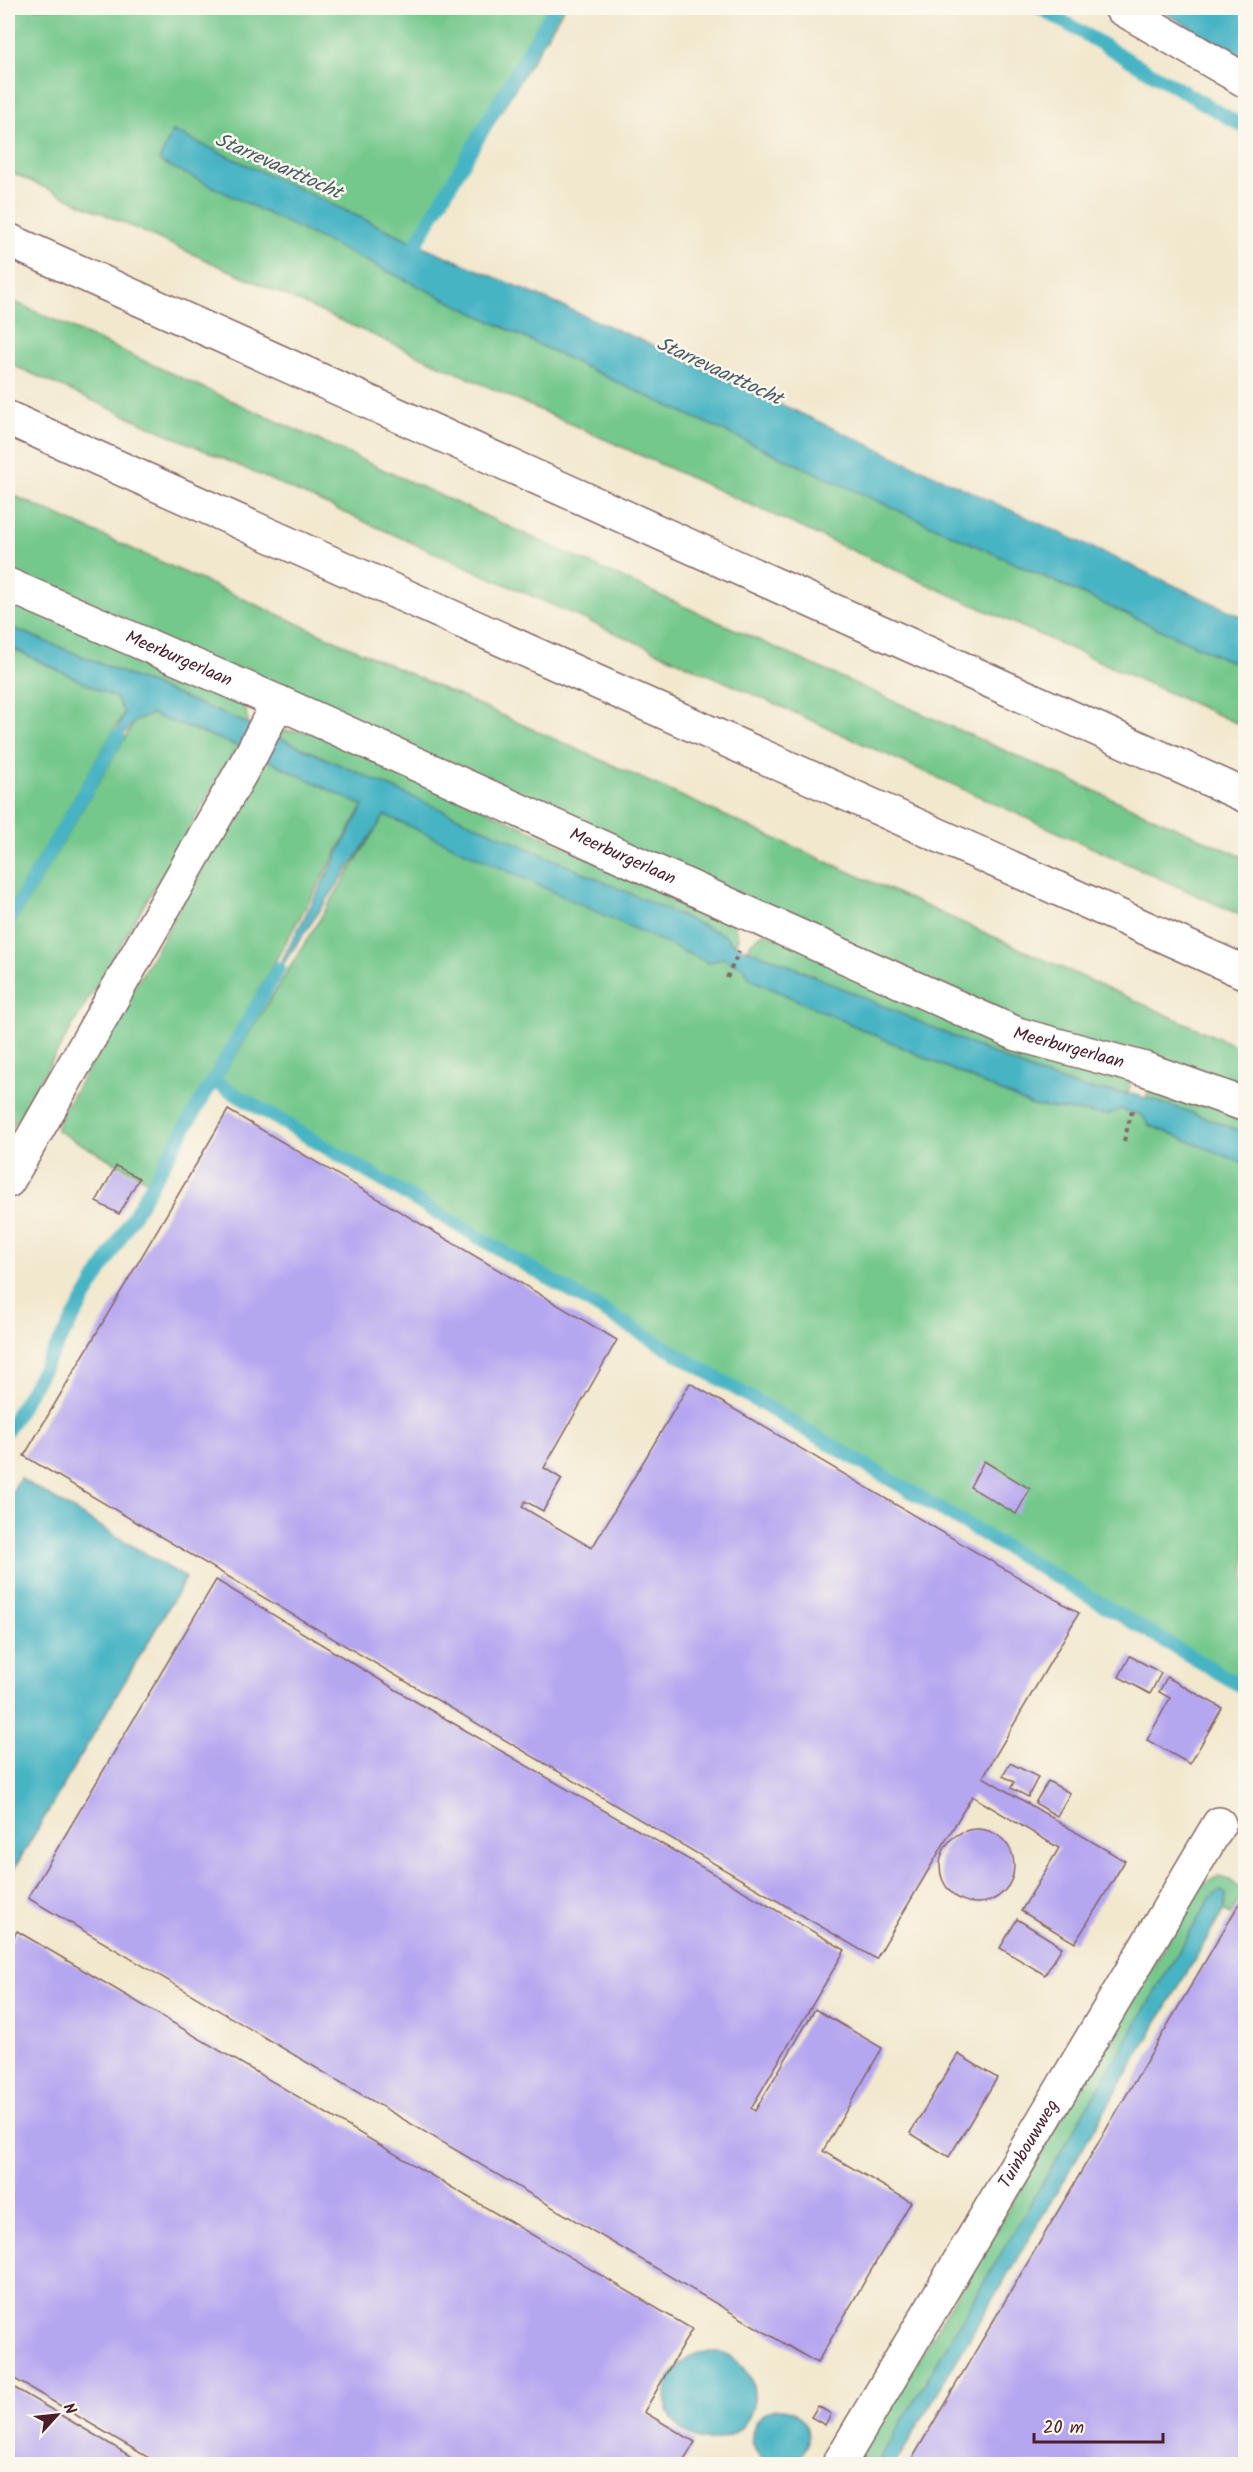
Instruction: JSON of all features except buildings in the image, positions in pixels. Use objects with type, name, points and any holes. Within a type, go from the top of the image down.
[{"type":"main road","points":[[1121,8],[1245,81]]},
{"type":"main road","points":[[8,240],[1245,796]]},
{"type":"main road","points":[[8,418],[1245,973]]},
{"type":"main road","name":"Meerburgerlaan","points":[[8,585],[278,702],[1017,1034],[1145,1069],[1245,1105]]},
{"type":"main road","points":[[8,1181],[258,742],[278,702]]},
{"type":"main road","name":"Tuinbouwweg","points":[[839,2464],[1219,1824]]},
{"type":"path","points":[[727,978],[741,948]]},
{"type":"path","points":[[1124,1141],[1132,1112]]},
{"type":"green space","points":[[8,8],[564,8],[420,245],[173,131],[160,161],[625,386],[1245,668],[1245,727],[8,171]]},
{"type":"green space","points":[[8,299],[822,669],[1245,858],[1245,917],[795,713],[8,363]]},
{"type":"green space","points":[[8,493],[1245,1050],[1245,1097],[1023,1024],[8,576]]},
{"type":"green space","points":[[8,600],[240,696],[246,710],[248,724],[8,626]]},
{"type":"green space","points":[[8,646],[116,698],[124,713],[8,910]]},
{"type":"green space","points":[[151,714],[238,746],[8,1135],[8,934],[135,721]]},
{"type":"green space","points":[[285,731],[319,732],[734,925],[738,937],[735,945],[726,936],[275,736]]},
{"type":"green space","points":[[266,758],[363,806],[150,1182],[56,1130],[63,1112]]},
{"type":"green space","points":[[385,814],[709,963],[722,957],[743,967],[750,979],[1033,1106],[1120,1109],[1142,1115],[1149,1125],[1245,1164],[1245,1683],[220,1080]]},
{"type":"green space","points":[[764,932],[1127,1078],[1130,1085],[1128,1093],[1082,1088],[1039,1074],[784,963],[748,950],[751,943]]},
{"type":"green space","points":[[1157,1084],[1245,1116],[1245,1133],[1146,1098],[1150,1089]]},
{"type":"green space","points":[[1218,1877],[1230,1880],[1244,1892],[1230,1915],[1224,1910],[1226,1894],[1211,1897],[877,2464],[856,2464],[1201,1885]]},
{"type":"water","points":[[1156,8],[1245,8],[1245,59]]},
{"type":"water","points":[[173,131],[420,245],[650,344],[1245,618],[1245,668],[625,386],[159,161]]},
{"type":"water","points":[[8,626],[248,724],[726,936],[735,945],[784,963],[1039,1074],[1082,1088],[1136,1095],[1245,1133],[1245,1164],[1149,1125],[1142,1115],[1120,1109],[1107,1115],[1033,1106],[750,979],[743,967],[722,958],[709,963],[385,815],[270,983],[363,806],[238,746],[151,714],[135,721],[109,750],[124,713],[116,698],[8,646]]},
{"type":"water","points":[[20,1478],[186,1578],[8,1879],[8,1499]]},
{"type":"water","points":[[1221,1891],[1226,1894],[1224,1910],[895,2464],[877,2464],[1211,1897]]},
{"type":"water","points":[[710,2352],[727,2355],[741,2365],[751,2379],[754,2396],[751,2413],[741,2427],[727,2437],[710,2440],[693,2437],[679,2427],[669,2413],[666,2396],[669,2379],[679,2365],[693,2355]]},
{"type":"water","points":[[775,2409],[785,2409],[800,2417],[806,2426],[808,2437],[806,2448],[800,2457],[785,2465],[775,2465],[764,2460],[757,2453],[752,2442],[752,2432],[757,2421],[764,2414]]},
{"type":"waterway","points":[[413,249],[554,8]]},
{"type":"waterway","points":[[1040,8],[1246,128]]},
{"type":"waterway","points":[[8,922],[118,736]]},
{"type":"waterway","points":[[8,1429],[279,968]]},
{"type":"waterway","points":[[213,1081],[1246,1689]]},
{"type":"water label","name":"Starrevaarttocht","points":[[278,167]]},
{"type":"water label","name":"Starrevaarttocht","points":[[719,372]]}]
